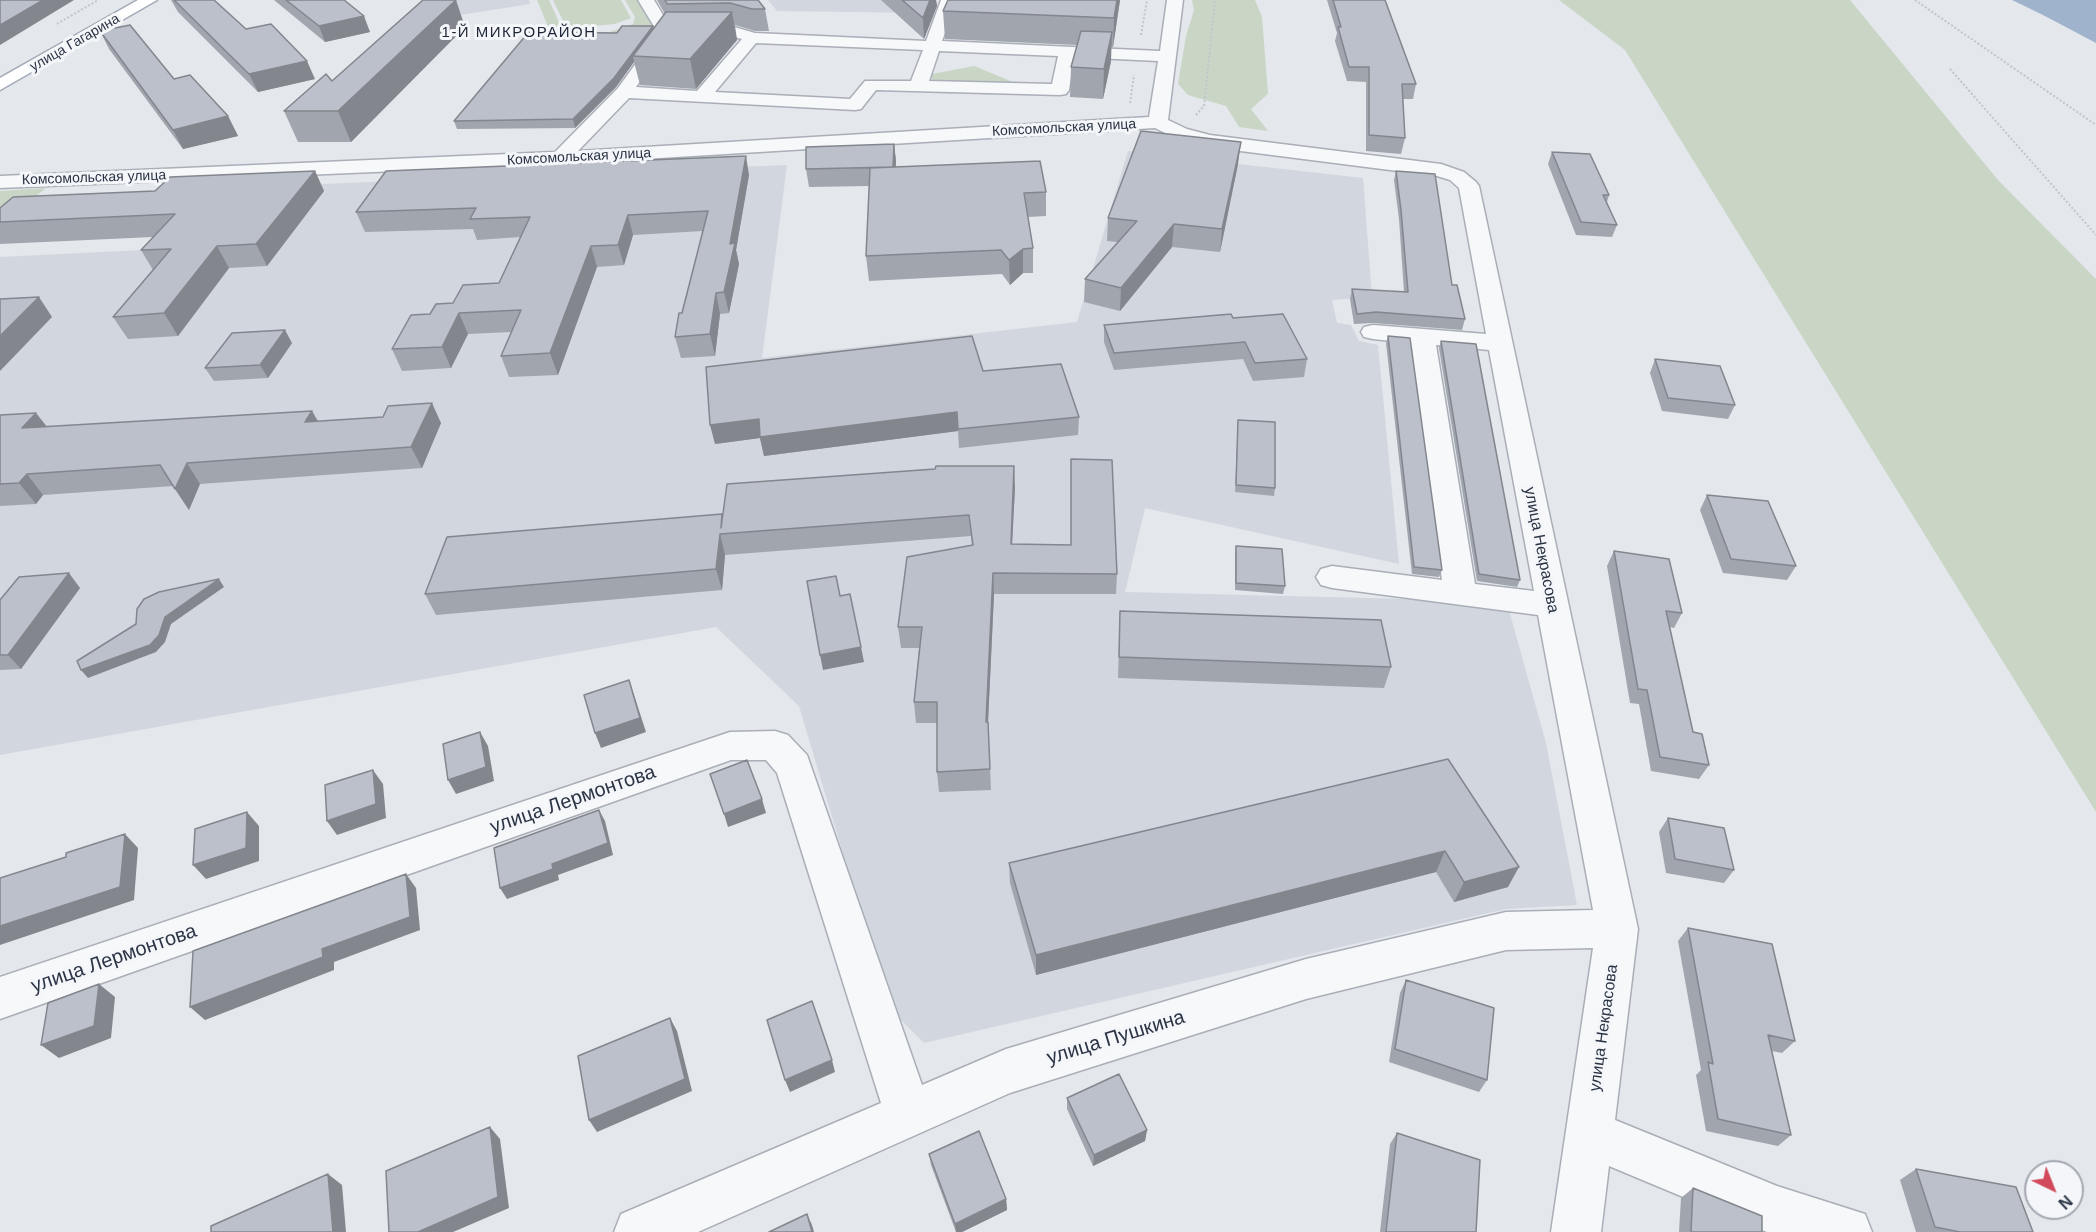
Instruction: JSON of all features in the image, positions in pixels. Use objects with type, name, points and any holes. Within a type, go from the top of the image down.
[{"type":"main road","name":"улица Гагарина","points":[[0,85],[149,0]]},
{"type":"street","points":[[646,0],[666,33]]},
{"type":"street","points":[[918,86],[949,0]]},
{"type":"street","points":[[1169,128],[1167,56],[1175,0]]},
{"type":"street","points":[[666,33],[734,32],[752,38],[1167,56]]},
{"type":"street","points":[[561,158],[624,92],[666,33]]},
{"type":"street","points":[[702,96],[752,38]]},
{"type":"street","points":[[624,92],[855,105],[871,85],[1060,90],[1067,52]]},
{"type":"street","name":"Комсомольская улица","points":[[0,182],[561,158],[1169,128]]},
{"type":"street","name":"улица Некрасова","points":[[1169,128],[1209,141],[1441,170],[1457,176],[1469,186],[1617,929],[1576,1232]]},
{"type":"street","points":[[1373,332],[1500,343]]},
{"type":"street","points":[[1422,336],[1460,593]]},
{"type":"street","points":[[1332,577],[1552,605]]},
{"type":"street","name":"улица Лермонтова","points":[[0,998],[730,746],[775,745],[794,766],[908,1114]]},
{"type":"street","name":"улица Пушкина","points":[[639,1232],[1006,1072],[1306,979],[1506,931],[1617,929]]},
{"type":"street","points":[[1589,1133],[1777,1210],[1847,1232]]},
{"type":"path","points":[[1169,128],[1204,106],[1215,0]]},
{"type":"path","points":[[1915,0],[2096,125]]},
{"type":"path","points":[[1950,69],[2096,235]]},
{"type":"shaded area","points":[[427,0],[529,0],[530,4],[447,17]]},
{"type":"shaded area","points":[[768,0],[935,0],[926,13],[777,11]]},
{"type":"shaded area","points":[[1128,151],[1140,152],[1219,252],[1238,164],[1363,178],[1372,297],[1332,300],[1337,323],[1351,325],[1359,341],[1378,345],[1399,564],[1145,508],[1125,592],[1408,599],[1509,610],[1546,743],[1577,905],[1506,909],[924,1043],[889,1008],[799,706],[716,627],[0,755],[0,257],[163,249],[223,188],[787,165],[762,358],[1077,322]]},
{"type":"green space","points":[[537,0],[549,0],[561,27],[566,31],[596,33],[555,34],[549,29]]},
{"type":"green space","points":[[553,0],[621,0],[631,18],[615,24],[570,28],[565,25]]},
{"type":"green space","points":[[625,0],[637,0],[654,29],[625,33],[606,33],[633,24],[635,17]]},
{"type":"green space","points":[[1192,0],[1255,0],[1262,17],[1268,94],[1251,109],[1268,131],[1239,127],[1226,106],[1188,95],[1178,84],[1186,36],[1194,10]]},
{"type":"green space","points":[[1559,0],[1850,0],[1998,180],[2096,279],[2096,812],[1625,50]]},
{"type":"green space","points":[[974,66],[1013,82],[932,81],[932,74]]},
{"type":"green space","points":[[46,188],[0,224],[0,191]]},
{"type":"water","points":[[2012,0],[2096,0],[2096,43],[2043,15]]},
{"type":"building","points":[[0,0],[43,0],[0,25]]},
{"type":"building","points":[[174,0],[214,0],[246,29],[271,24],[307,61],[249,74]]},
{"type":"building","points":[[286,0],[344,0],[364,16],[319,26]]},
{"type":"building","points":[[423,0],[456,0],[338,111],[284,111],[326,74],[332,81]]},
{"type":"building","points":[[665,0],[758,0],[765,9],[752,9],[730,3],[667,4]]},
{"type":"building","points":[[902,0],[930,0],[923,18]]},
{"type":"building","points":[[948,0],[1117,0],[1114,18],[943,11]]},
{"type":"building","points":[[1333,0],[1385,0],[1416,84],[1402,84],[1405,138],[1369,135],[1369,67],[1349,67]]},
{"type":"building","points":[[666,12],[732,12],[690,59],[633,56]]},
{"type":"building","points":[[130,25],[174,79],[190,75],[228,116],[173,130],[100,31]]},
{"type":"building","points":[[622,26],[653,26],[614,78],[573,119],[454,121],[527,34],[526,32],[617,33]]},
{"type":"building","points":[[1081,31],[1112,32],[1104,69],[1071,67]]},
{"type":"building","points":[[1141,131],[1241,142],[1222,229],[1174,224],[1121,288],[1085,279],[1137,221],[1108,218]]},
{"type":"building","points":[[894,144],[893,167],[806,169],[806,147]]},
{"type":"building","points":[[1552,152],[1590,154],[1609,195],[1603,195],[1617,225],[1581,222]]},
{"type":"building","points":[[746,156],[730,244],[735,243],[724,292],[716,293],[710,334],[675,337],[679,313],[682,313],[708,211],[628,215],[618,245],[591,246],[550,353],[501,356],[521,310],[459,313],[442,347],[392,349],[411,315],[430,314],[436,304],[453,303],[463,285],[499,283],[530,217],[470,219],[476,208],[356,212],[386,171]]},
{"type":"building","points":[[1040,161],[1046,192],[1024,193],[1033,248],[1023,249],[1009,260],[1001,250],[866,256],[870,168]]},
{"type":"building","points":[[315,171],[256,244],[217,246],[164,313],[113,317],[171,249],[141,250],[175,214],[0,222],[0,208],[13,197],[155,191],[170,177]]},
{"type":"building","points":[[1396,171],[1435,174],[1452,285],[1457,285],[1465,319],[1376,312],[1357,314],[1352,289],[1408,292]]},
{"type":"building","points":[[39,297],[0,336],[0,299]]},
{"type":"building","points":[[1231,314],[1233,318],[1283,314],[1307,359],[1255,363],[1245,342],[1114,353],[1104,325]]},
{"type":"building","points":[[285,330],[260,365],[205,368],[232,333]]},
{"type":"building","points":[[972,336],[983,371],[1061,364],[1079,417],[958,429],[957,412],[760,437],[759,419],[710,425],[706,367]]},
{"type":"building","points":[[1388,336],[1410,338],[1442,570],[1414,567]]},
{"type":"building","points":[[1441,341],[1476,344],[1520,580],[1479,574]]},
{"type":"building","points":[[1655,359],[1720,366],[1735,405],[1668,398]]},
{"type":"building","points":[[432,403],[411,447],[187,463],[175,489],[160,465],[27,474],[19,483],[0,484],[0,415],[36,413],[22,428],[312,411],[305,422],[383,417],[388,406]]},
{"type":"building","points":[[1238,420],[1275,422],[1275,488],[1236,485]]},
{"type":"building","points":[[1071,459],[1112,460],[1117,574],[993,573],[986,722],[988,722],[990,769],[937,772],[937,702],[914,702],[922,627],[898,627],[907,557],[973,545],[969,515],[720,534],[716,569],[425,594],[447,537],[722,514],[721,528],[727,484],[935,469],[936,466],[1014,466],[1011,544],[1071,545]]},
{"type":"building","points":[[1707,495],[1768,501],[1796,566],[1731,559]]},
{"type":"building","points":[[1236,546],[1282,549],[1285,586],[1236,583]]},
{"type":"building","points":[[1614,551],[1669,559],[1682,613],[1666,611],[1693,732],[1702,734],[1709,765],[1660,757],[1647,690],[1638,689]]},
{"type":"building","points":[[69,573],[8,655],[0,655],[0,600],[19,577]]},
{"type":"building","points":[[836,576],[840,596],[850,594],[861,647],[820,655],[807,581]]},
{"type":"building","points":[[219,579],[165,617],[159,635],[150,645],[81,670],[77,661],[136,624],[137,609],[144,599],[159,592]]},
{"type":"building","points":[[1120,611],[1381,620],[1391,667],[1119,657]]},
{"type":"building","points":[[629,680],[640,718],[595,733],[584,695]]},
{"type":"building","points":[[480,732],[486,767],[448,780],[443,744]]},
{"type":"building","points":[[1448,759],[1519,867],[1464,882],[1445,851],[1036,955],[1009,863]]},
{"type":"building","points":[[747,760],[762,799],[724,814],[710,774]]},
{"type":"building","points":[[373,770],[376,804],[327,821],[325,785]]},
{"type":"building","points":[[599,810],[608,843],[552,864],[553,869],[500,888],[494,848]]},
{"type":"building","points":[[247,812],[246,848],[193,865],[195,829]]},
{"type":"building","points":[[1668,818],[1724,828],[1734,870],[1675,859]]},
{"type":"building","points":[[125,834],[120,887],[0,926],[0,878],[66,857],[66,853]]},
{"type":"building","points":[[406,874],[410,917],[322,949],[323,957],[190,1007],[193,951]]},
{"type":"building","points":[[1688,928],[1772,944],[1795,1041],[1768,1035],[1791,1135],[1718,1119],[1708,1062],[1713,1064]]},
{"type":"building","points":[[1406,980],[1494,1008],[1487,1080],[1395,1049]]},
{"type":"building","points":[[99,984],[94,1026],[41,1045],[48,1003]]},
{"type":"building","points":[[812,1001],[832,1060],[785,1080],[767,1020]]},
{"type":"building","points":[[670,1018],[685,1079],[589,1120],[578,1056]]},
{"type":"building","points":[[1119,1074],[1147,1130],[1094,1155],[1067,1098]]},
{"type":"building","points":[[490,1127],[498,1197],[418,1232],[389,1232],[386,1171]]},
{"type":"building","points":[[979,1131],[1006,1199],[955,1224],[929,1154]]},
{"type":"building","points":[[1397,1133],[1480,1160],[1476,1232],[1386,1232]]},
{"type":"building","points":[[1916,1169],[2016,1187],[2024,1208],[2024,1220],[2028,1220],[2033,1232],[1960,1232],[1935,1227]]},
{"type":"building","points":[[328,1174],[333,1232],[211,1232],[211,1226]]},
{"type":"building","points":[[1693,1188],[1762,1216],[1762,1232],[1691,1232]]},
{"type":"building","points":[[807,1214],[812,1232],[769,1232]]},
{"type":"district","name":"1-Й МИКРОРАЙОН","points":[[519,33]]}]
